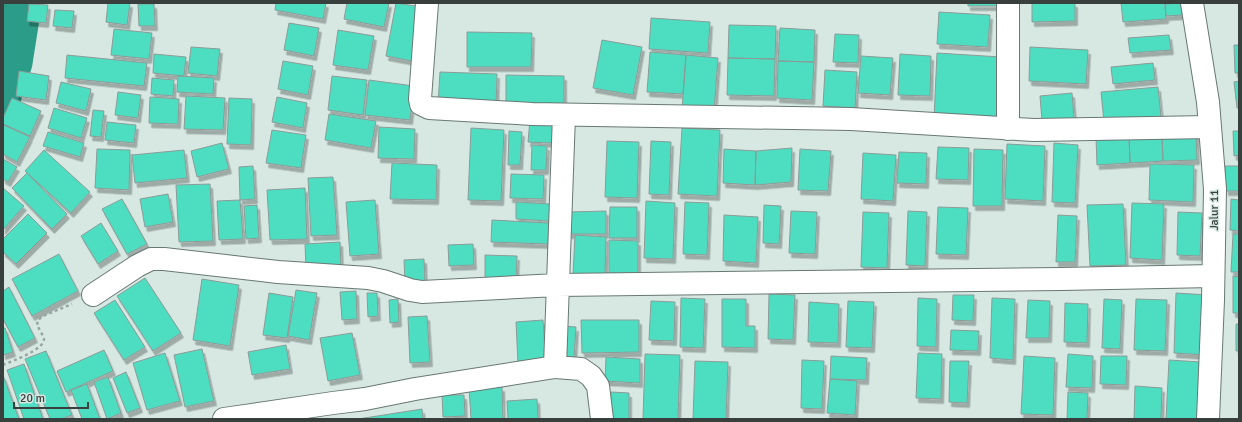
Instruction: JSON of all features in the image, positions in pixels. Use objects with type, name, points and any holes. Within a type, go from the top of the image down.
[{"type":"street","points":[[427,3],[420,99],[421,104],[429,108],[524,114],[851,119],[1034,130],[1210,127]]},
{"type":"street","points":[[1008,3],[1008,129]]},
{"type":"street","name":"Jalur 11","points":[[1192,3],[1208,102],[1215,189],[1214,276],[1208,419]]},
{"type":"street","points":[[555,367],[564,115]]},
{"type":"street","points":[[93,295],[137,266],[151,259],[164,259],[278,272],[368,278],[422,292],[557,285],[1061,280],[1214,276]]},
{"type":"street","points":[[224,419],[334,411],[365,399],[415,388],[555,367],[581,369],[591,376],[598,386],[602,419]]},
{"type":"path","points":[[3,366],[38,349],[43,344],[44,338],[37,325],[38,320],[43,316],[93,295]]},
{"type":"shaded area","points":[[3,3],[39,3],[41,10],[32,67],[3,155]]},
{"type":"building","points":[[108,3],[130,3],[127,25],[106,22]]},
{"type":"building","points":[[276,3],[326,3],[323,19],[275,10]]},
{"type":"building","points":[[347,3],[389,3],[384,27],[344,19]]},
{"type":"building","points":[[396,3],[422,7],[412,61],[386,56]]},
{"type":"building","points":[[968,3],[1005,3],[1005,6],[968,6]]},
{"type":"building","points":[[1032,3],[1075,3],[1075,21],[1032,22]]},
{"type":"building","points":[[1121,3],[1165,3],[1166,19],[1123,22]]},
{"type":"building","points":[[1181,3],[1182,15],[1166,16],[1165,4]]},
{"type":"building","points":[[29,4],[48,5],[46,23],[27,21]]},
{"type":"building","points":[[138,4],[154,4],[155,26],[139,26]]},
{"type":"building","points":[[55,10],[74,11],[72,28],[53,26]]},
{"type":"building","points":[[939,12],[990,15],[988,47],[937,44]]},
{"type":"building","points":[[651,18],[710,22],[708,53],[649,49]]},
{"type":"building","points":[[289,23],[319,28],[314,56],[284,50]]},
{"type":"building","points":[[729,25],[776,26],[775,59],[728,58]]},
{"type":"building","points":[[780,28],[815,30],[814,62],[778,61]]},
{"type":"building","points":[[114,29],[152,33],[149,59],[111,55]]},
{"type":"building","points":[[338,30],[374,36],[368,70],[333,65]]},
{"type":"building","points":[[467,32],[532,33],[531,67],[467,67]]},
{"type":"building","points":[[835,34],[859,35],[858,63],[833,62]]},
{"type":"building","points":[[1169,35],[1171,50],[1130,53],[1128,38]]},
{"type":"building","points":[[602,40],[642,47],[633,95],[593,88]]},
{"type":"building","points":[[1234,45],[1239,45],[1239,73],[1235,73]]},
{"type":"building","points":[[191,47],[220,49],[217,76],[188,73]]},
{"type":"building","points":[[1030,47],[1088,50],[1086,84],[1029,81]]},
{"type":"building","points":[[650,52],[686,55],[683,94],[647,92]]},
{"type":"building","points":[[937,53],[1001,57],[998,122],[934,118]]},
{"type":"building","points":[[154,54],[186,57],[184,76],[153,73]]},
{"type":"building","points":[[900,54],[931,56],[930,96],[898,95]]},
{"type":"building","points":[[67,55],[147,63],[144,86],[65,78]]},
{"type":"building","points":[[686,55],[718,58],[714,112],[682,110]]},
{"type":"building","points":[[861,56],[893,58],[890,95],[858,93]]},
{"type":"building","points":[[728,58],[775,59],[774,96],[727,95]]},
{"type":"building","points":[[283,61],[313,66],[308,95],[278,89]]},
{"type":"building","points":[[778,61],[814,62],[812,100],[777,98]]},
{"type":"building","points":[[1153,63],[1155,80],[1113,84],[1111,67]]},
{"type":"building","points":[[825,70],[857,72],[855,108],[823,106]]},
{"type":"building","points":[[19,71],[49,76],[46,100],[16,96]]},
{"type":"building","points":[[440,72],[497,74],[496,106],[438,104]]},
{"type":"building","points":[[506,75],[564,76],[564,109],[506,109]]},
{"type":"building","points":[[178,76],[214,78],[213,94],[177,92]]},
{"type":"building","points":[[332,76],[367,80],[363,115],[328,110]]},
{"type":"building","points":[[152,78],[174,80],[173,96],[151,94]]},
{"type":"building","points":[[369,80],[414,86],[410,120],[365,115]]},
{"type":"building","points":[[1239,81],[1239,108],[1237,108],[1234,82]]},
{"type":"building","points":[[61,82],[91,89],[86,111],[56,103]]},
{"type":"building","points":[[1158,87],[1161,117],[1104,122],[1101,92]]},
{"type":"building","points":[[118,92],[141,95],[138,118],[115,115]]},
{"type":"building","points":[[1072,93],[1074,119],[1042,121],[1040,96]]},
{"type":"building","points":[[186,96],[225,98],[223,130],[184,129]]},
{"type":"building","points":[[150,97],[179,99],[178,124],[149,123]]},
{"type":"building","points":[[277,97],[307,103],[303,128],[272,122]]},
{"type":"building","points":[[12,98],[41,111],[30,136],[3,124],[3,118]]},
{"type":"building","points":[[229,98],[252,99],[251,145],[227,144]]},
{"type":"building","points":[[54,108],[87,118],[81,138],[48,128]]},
{"type":"building","points":[[93,110],[104,111],[101,137],[90,136]]},
{"type":"building","points":[[329,114],[376,121],[371,148],[325,140]]},
{"type":"building","points":[[530,120],[555,121],[553,143],[528,142]]},
{"type":"building","points":[[107,122],[136,125],[134,143],[105,140]]},
{"type":"building","points":[[4,125],[30,137],[17,162],[3,154]]},
{"type":"building","points":[[379,127],[415,129],[414,159],[378,158]]},
{"type":"building","points":[[471,128],[504,130],[501,201],[468,200]]},
{"type":"building","points":[[682,128],[720,130],[717,196],[678,194]]},
{"type":"building","points":[[272,130],[306,135],[301,168],[266,163]]},
{"type":"building","points":[[509,131],[522,132],[520,165],[508,165]]},
{"type":"building","points":[[1233,131],[1239,131],[1239,155],[1234,156]]},
{"type":"building","points":[[48,132],[84,143],[80,157],[43,146]]},
{"type":"building","points":[[1196,133],[1197,160],[1163,161],[1162,135]]},
{"type":"building","points":[[1162,135],[1163,161],[1130,163],[1129,136]]},
{"type":"building","points":[[1129,136],[1130,163],[1097,165],[1096,138]]},
{"type":"building","points":[[607,141],[639,142],[637,198],[605,197]]},
{"type":"building","points":[[651,141],[671,142],[669,195],[649,194]]},
{"type":"building","points":[[222,143],[229,169],[197,177],[191,151]]},
{"type":"building","points":[[1054,143],[1078,145],[1075,203],[1052,202]]},
{"type":"building","points":[[1007,144],[1045,146],[1043,201],[1005,199]]},
{"type":"building","points":[[532,145],[547,146],[546,170],[531,170]]},
{"type":"building","points":[[938,147],[969,148],[968,180],[936,179]]},
{"type":"building","points":[[792,148],[791,182],[755,185],[756,151]]},
{"type":"building","points":[[97,149],[130,150],[129,190],[95,188]]},
{"type":"building","points":[[724,149],[756,151],[755,185],[723,183]]},
{"type":"building","points":[[800,149],[831,151],[828,191],[798,190]]},
{"type":"building","points":[[974,149],[1003,150],[1002,206],[973,206]]},
{"type":"building","points":[[44,150],[90,192],[71,213],[25,171]]},
{"type":"building","points":[[184,150],[187,178],[135,183],[132,155]]},
{"type":"building","points":[[899,152],[927,153],[926,184],[897,183]]},
{"type":"building","points":[[863,153],[896,155],[893,201],[861,199]]},
{"type":"building","points":[[3,159],[17,167],[8,182],[3,179]]},
{"type":"building","points":[[392,163],[437,165],[436,200],[390,199]]},
{"type":"building","points":[[1150,164],[1194,165],[1193,202],[1149,200]]},
{"type":"building","points":[[253,166],[255,199],[240,200],[239,167]]},
{"type":"building","points":[[1225,166],[1239,166],[1239,191],[1226,191]]},
{"type":"building","points":[[27,173],[67,214],[52,229],[12,188]]},
{"type":"building","points":[[511,174],[544,175],[543,199],[510,198]]},
{"type":"building","points":[[333,177],[337,235],[311,236],[308,178]]},
{"type":"building","points":[[210,184],[213,241],[179,242],[176,185]]},
{"type":"building","points":[[3,188],[24,206],[3,230]]},
{"type":"building","points":[[305,188],[307,239],[270,240],[267,190]]},
{"type":"building","points":[[168,194],[173,222],[145,227],[140,199]]},
{"type":"building","points":[[122,199],[147,244],[127,254],[102,209]]},
{"type":"building","points":[[1231,199],[1239,200],[1239,231],[1230,230]]},
{"type":"building","points":[[240,200],[243,239],[219,240],[217,201]]},
{"type":"building","points":[[375,200],[379,254],[350,256],[346,202]]},
{"type":"building","points":[[646,201],[675,203],[673,259],[644,258]]},
{"type":"building","points":[[516,202],[550,204],[549,221],[516,219]]},
{"type":"building","points":[[685,202],[709,203],[707,255],[683,254]]},
{"type":"building","points":[[1132,203],[1164,204],[1162,260],[1130,258]]},
{"type":"building","points":[[1123,204],[1126,265],[1090,266],[1087,205]]},
{"type":"building","points":[[257,205],[259,238],[246,239],[244,206]]},
{"type":"building","points":[[764,205],[781,206],[779,244],[763,243]]},
{"type":"building","points":[[610,207],[637,207],[637,238],[609,238]]},
{"type":"building","points":[[938,207],[968,208],[966,255],[936,254]]},
{"type":"building","points":[[606,211],[606,234],[569,234],[569,212]]},
{"type":"building","points":[[791,211],[817,212],[815,254],[789,253]]},
{"type":"building","points":[[908,211],[927,212],[925,266],[906,265]]},
{"type":"building","points":[[863,212],[889,213],[887,268],[861,267]]},
{"type":"building","points":[[1178,212],[1202,213],[1200,256],[1177,255]]},
{"type":"building","points":[[28,214],[47,233],[16,264],[3,252],[3,239]]},
{"type":"building","points":[[724,215],[758,217],[756,263],[723,261]]},
{"type":"building","points":[[1058,215],[1077,216],[1075,262],[1056,262]]},
{"type":"building","points":[[492,220],[549,223],[548,244],[491,242]]},
{"type":"building","points":[[101,223],[118,251],[98,264],[81,236]]},
{"type":"building","points":[[1233,234],[1239,234],[1239,272],[1231,272]]},
{"type":"building","points":[[575,235],[606,237],[605,276],[573,275]]},
{"type":"building","points":[[609,240],[638,241],[638,274],[609,273]]},
{"type":"building","points":[[340,242],[341,268],[306,269],[305,244]]},
{"type":"building","points":[[473,244],[474,265],[449,266],[448,245]]},
{"type":"building","points":[[59,254],[78,291],[32,316],[12,279]]},
{"type":"building","points":[[485,255],[517,256],[516,280],[485,278]]},
{"type":"building","points":[[424,259],[425,283],[405,284],[404,260]]},
{"type":"building","points":[[1233,276],[1239,277],[1239,313],[1233,313]]},
{"type":"building","points":[[145,278],[181,333],[153,351],[117,296]]},
{"type":"building","points":[[202,279],[239,285],[230,346],[193,340]]},
{"type":"building","points":[[9,287],[35,338],[18,347],[3,319],[3,291]]},
{"type":"building","points":[[296,290],[317,293],[309,340],[288,336]]},
{"type":"building","points":[[356,291],[357,319],[342,320],[340,292]]},
{"type":"building","points":[[269,293],[293,297],[287,338],[263,335]]},
{"type":"building","points":[[367,293],[377,293],[378,316],[368,317]]},
{"type":"building","points":[[1176,293],[1208,295],[1206,355],[1174,353]]},
{"type":"building","points":[[769,294],[795,295],[793,340],[768,339]]},
{"type":"building","points":[[953,295],[974,295],[973,321],[952,320]]},
{"type":"building","points":[[681,298],[705,299],[703,348],[680,347]]},
{"type":"building","points":[[918,298],[937,299],[936,347],[917,346]]},
{"type":"building","points":[[992,298],[1015,299],[1013,360],[990,358]]},
{"type":"building","points":[[398,299],[399,322],[390,323],[389,300]]},
{"type":"building","points":[[722,299],[746,299],[746,326],[755,326],[755,348],[722,347]]},
{"type":"building","points":[[1104,299],[1122,300],[1120,349],[1102,348]]},
{"type":"building","points":[[1136,299],[1167,300],[1165,351],[1134,350]]},
{"type":"building","points":[[115,300],[145,347],[124,360],[94,313]]},
{"type":"building","points":[[1028,300],[1050,301],[1049,338],[1026,338]]},
{"type":"building","points":[[651,301],[675,302],[674,341],[649,340]]},
{"type":"building","points":[[848,301],[874,302],[872,348],[846,347]]},
{"type":"building","points":[[809,302],[839,304],[838,343],[808,342]]},
{"type":"building","points":[[1065,303],[1088,304],[1087,343],[1064,342]]},
{"type":"building","points":[[427,316],[430,362],[410,363],[408,317]]},
{"type":"building","points":[[543,320],[546,363],[518,364],[516,322]]},
{"type":"building","points":[[581,320],[639,320],[639,352],[582,353]]},
{"type":"building","points":[[1236,324],[1239,324],[1239,351],[1236,351]]},
{"type":"building","points":[[561,326],[576,327],[574,358],[559,357]]},
{"type":"building","points":[[3,328],[5,328],[13,352],[3,355]]},
{"type":"building","points":[[951,330],[979,331],[978,351],[950,350]]},
{"type":"building","points":[[352,333],[360,375],[328,381],[320,338]]},
{"type":"building","points":[[286,345],[290,369],[252,375],[248,352]]},
{"type":"building","points":[[202,349],[214,401],[185,407],[174,355]]},
{"type":"building","points":[[104,350],[113,371],[66,392],[57,371]]},
{"type":"building","points":[[46,351],[72,415],[61,419],[50,419],[25,359]]},
{"type":"building","points":[[165,353],[180,401],[147,410],[133,363]]},
{"type":"building","points":[[918,353],[942,354],[941,399],[916,398]]},
{"type":"building","points":[[645,354],[680,355],[678,419],[643,419]]},
{"type":"building","points":[[1068,354],[1093,356],[1092,388],[1066,387]]},
{"type":"building","points":[[831,356],[867,358],[866,380],[830,379]]},
{"type":"building","points":[[1024,356],[1055,358],[1053,415],[1021,414]]},
{"type":"building","points":[[1101,356],[1127,356],[1126,385],[1100,384]]},
{"type":"building","points":[[606,357],[640,359],[640,383],[605,381]]},
{"type":"building","points":[[802,360],[824,361],[822,409],[801,408]]},
{"type":"building","points":[[1169,360],[1201,362],[1198,419],[1166,419]]},
{"type":"building","points":[[695,361],[728,362],[726,419],[693,419]]},
{"type":"building","points":[[950,361],[969,361],[967,403],[949,402]]},
{"type":"building","points":[[24,364],[43,419],[24,419],[7,370]]},
{"type":"building","points":[[126,372],[140,408],[127,413],[113,378]]},
{"type":"building","points":[[3,375],[19,419],[3,419]]},
{"type":"building","points":[[108,377],[121,413],[107,419],[94,382]]},
{"type":"building","points":[[830,379],[857,381],[855,415],[827,413]]},
{"type":"building","points":[[87,384],[100,419],[82,419],[71,390]]},
{"type":"building","points":[[1135,386],[1162,388],[1161,419],[1134,419]]},
{"type":"building","points":[[502,387],[503,419],[471,419],[469,388]]},
{"type":"building","points":[[611,392],[629,393],[629,419],[610,419]]},
{"type":"building","points":[[1068,392],[1088,393],[1087,419],[1067,419]]},
{"type":"building","points":[[442,395],[464,395],[465,416],[443,417]]},
{"type":"building","points":[[537,399],[538,419],[508,419],[507,401]]},
{"type":"building","points":[[422,409],[423,419],[358,419]]}]
